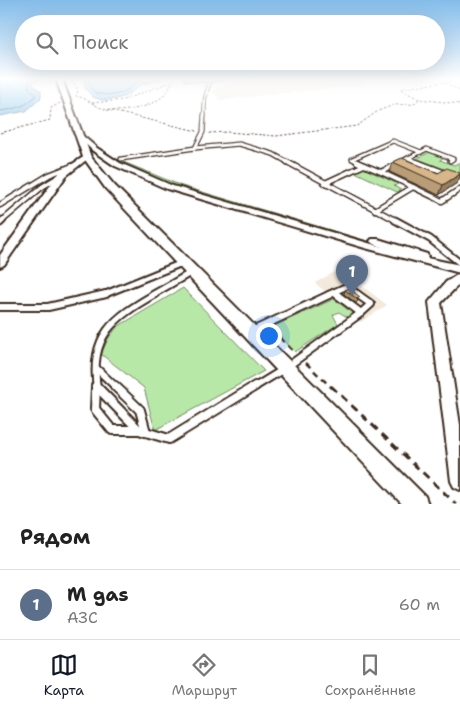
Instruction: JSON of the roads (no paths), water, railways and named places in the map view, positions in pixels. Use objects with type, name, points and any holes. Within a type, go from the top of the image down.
[{"type":"street","points":[[66,103],[76,132],[81,161],[110,187],[284,369],[417,504]]},
{"type":"street","points":[[76,132],[120,159],[172,181],[460,268]]},
{"type":"street","points":[[76,132],[88,146],[112,161],[175,188],[409,259],[460,268]]},
{"type":"street","points":[[0,263],[63,174],[81,161]]},
{"type":"street","points":[[460,277],[450,285],[436,302],[460,481]]},
{"type":"lane","points":[[195,148],[202,140],[205,103]]},
{"type":"lane","points":[[421,152],[393,141],[352,159],[442,201],[460,189]]},
{"type":"lane","points":[[208,143],[215,145]]},
{"type":"lane","points":[[120,159],[215,145],[239,144],[258,149],[273,154],[430,239],[460,264]]},
{"type":"lane","points":[[381,172],[427,149],[453,159],[450,161]]},
{"type":"lane","points":[[408,158],[451,175]]},
{"type":"lane","points":[[0,205],[49,175],[81,161]]},
{"type":"lane","points":[[325,183],[364,165]]},
{"type":"lane","points":[[0,223],[42,187],[63,174]]},
{"type":"lane","points":[[375,210],[413,187]]},
{"type":"lane","points":[[0,307],[48,307],[98,297],[188,267]]},
{"type":"lane","points":[[188,267],[117,319],[102,336],[96,352],[95,409],[112,430],[142,431],[169,439],[284,369],[371,304],[347,286],[250,332]]},
{"type":"lane","points":[[334,292],[361,313]]},
{"type":"lane","points":[[97,369],[140,410],[142,431]]},
{"type":"lane","points":[[96,387],[142,431]]},
{"type":"water","points":[[0,103],[36,103],[26,111],[0,116]]},
{"type":"place","name":"M gas","points":[[352,296]]}]
